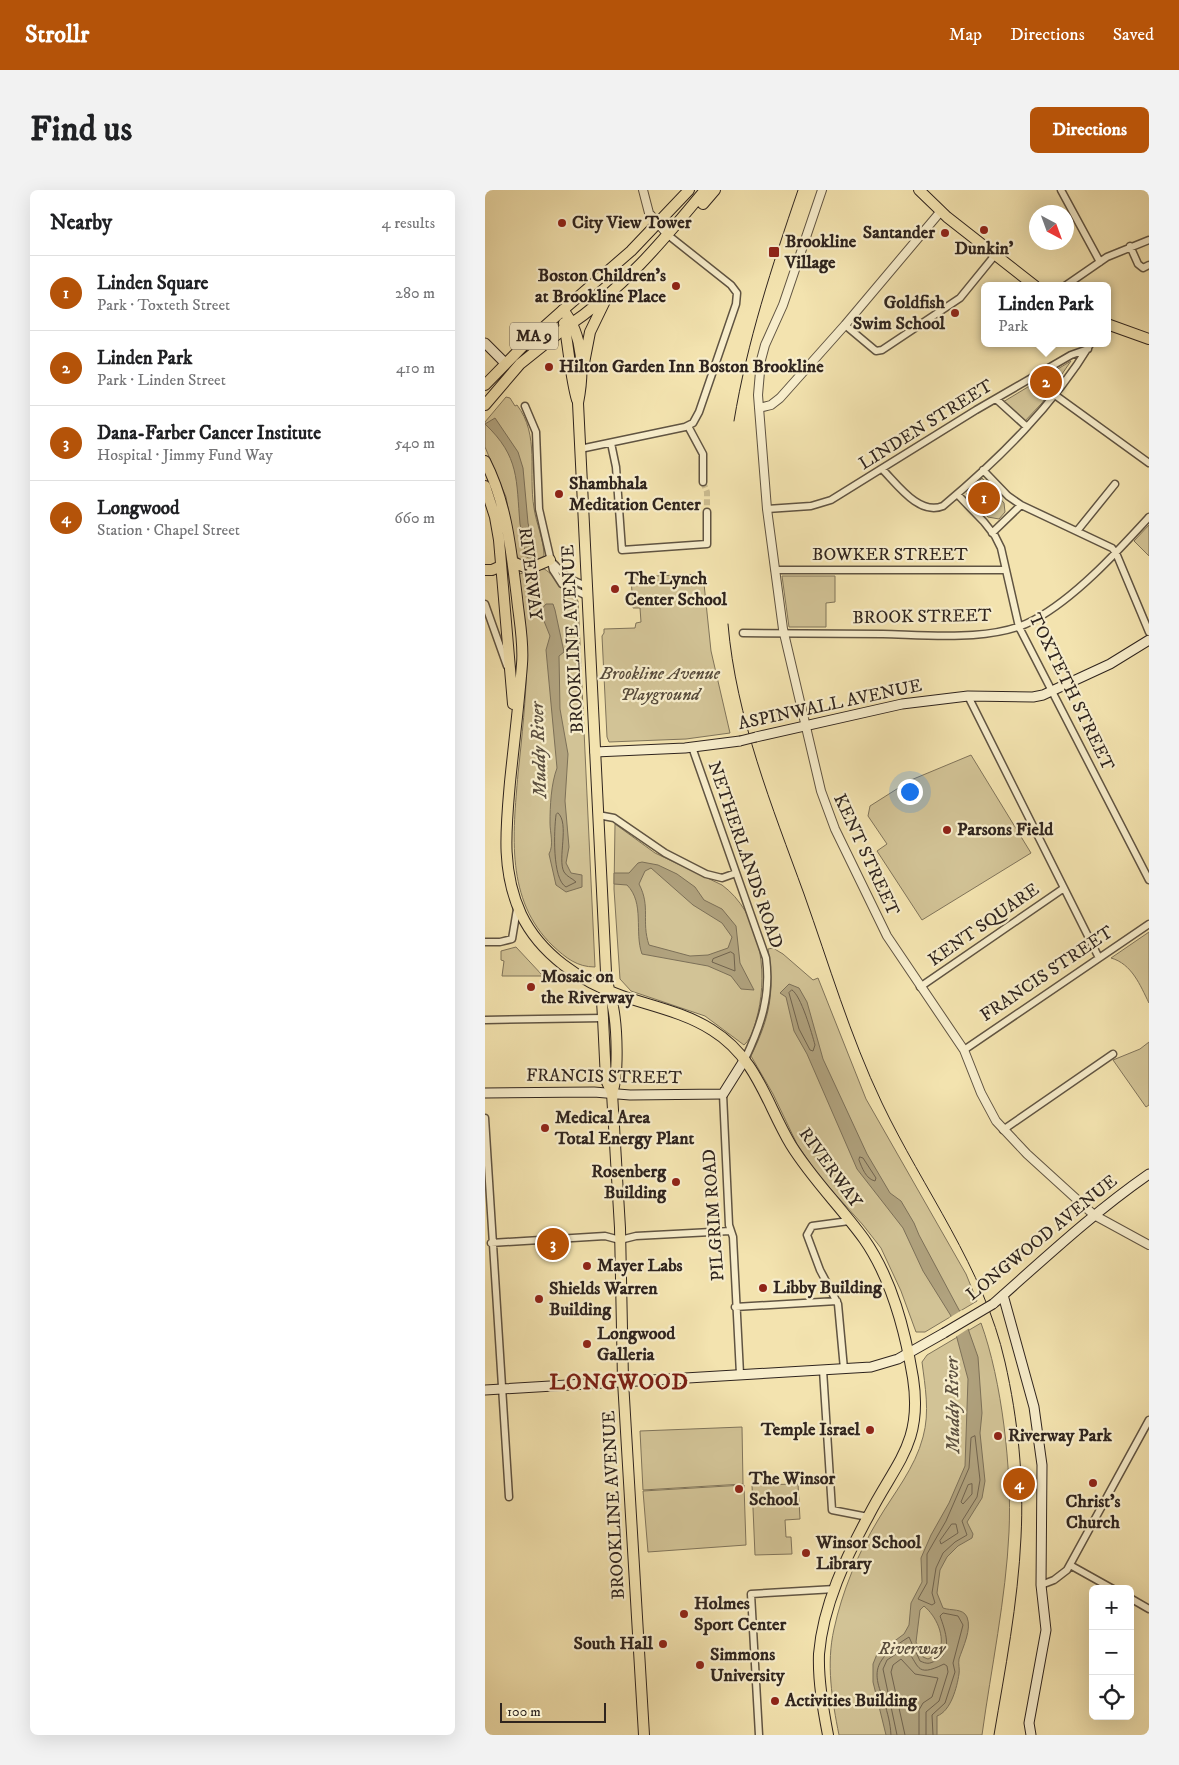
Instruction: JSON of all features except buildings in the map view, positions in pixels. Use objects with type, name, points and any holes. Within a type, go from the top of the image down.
[{"type":"main road","name":"MA 9","points":[[485,386],[505,363],[631,251],[658,225],[689,190]]},
{"type":"main road","name":"MA 9","points":[[487,403],[520,364],[609,294],[641,266],[705,190]]},
{"type":"main road","points":[[668,235],[694,213],[715,190]]},
{"type":"main road","points":[[919,190],[941,211],[1030,282]]},
{"type":"main road","points":[[582,384],[590,332],[609,294]]},
{"type":"main road","name":"BROOKLINE AVENUE","points":[[563,310],[569,325],[578,337],[582,384],[578,403],[586,591],[607,990],[613,1006],[616,1054],[617,1080],[612,1093]]},
{"type":"main road","points":[[569,325],[573,385],[578,403]]},
{"type":"main road","points":[[1111,325],[1149,339]]},
{"type":"main road","points":[[485,343],[505,363]]},
{"type":"main road","name":"RIVERWAY","points":[[485,461],[503,507],[513,562],[523,653],[505,841],[510,882],[517,905],[533,933],[549,952],[576,973],[607,990],[683,1016],[706,1026],[724,1038],[745,1059],[759,1079],[778,1122],[795,1151],[815,1180],[865,1240],[881,1269],[900,1319],[908,1354],[915,1402],[913,1431],[903,1458],[867,1517],[835,1589],[822,1634],[819,1655],[821,1694],[828,1735]]},
{"type":"main road","name":"RIVERWAY","points":[[485,486],[496,523],[515,725]]},
{"type":"main road","points":[[513,562],[529,569],[551,560]]},
{"type":"main road","points":[[485,570],[492,570],[501,566]]},
{"type":"main road","name":"ASPINWALL AVENUE","points":[[595,752],[692,748],[740,741],[879,708],[968,696],[1033,697],[1052,692],[1110,664],[1149,640]]},
{"type":"main road","name":"BROOKLINE AVENUE","points":[[607,990],[602,1001],[606,1080],[612,1093],[620,1240],[623,1381],[644,1735]]},
{"type":"main road","points":[[723,1094],[745,1059]]},
{"type":"main road","name":"FRANCIS STREET","points":[[485,1093],[723,1094]]},
{"type":"main road","name":"LONGWOOD AVENUE","points":[[485,1390],[844,1369],[885,1364],[908,1354],[993,1304],[1094,1215],[1123,1191],[1149,1174]]},
{"type":"main road","points":[[1003,1295],[1032,1398],[1040,1440],[1041,1585],[1046,1630],[1030,1718],[1031,1735]]},
{"type":"street","points":[[580,449],[688,426],[695,420],[737,297],[731,285],[658,225],[648,212],[643,190]]},
{"type":"street","name":"KENT STREET","points":[[822,190],[783,305],[763,353],[758,387],[767,508],[784,634],[819,784],[835,829],[887,936],[964,1050],[988,1108],[1003,1130],[1094,1215],[1149,1245]]},
{"type":"street","points":[[1061,190],[1100,262]]},
{"type":"street","points":[[759,408],[771,405],[780,398],[845,325],[941,211]]},
{"type":"street","points":[[1071,282],[1100,262],[1130,246],[1149,240]]},
{"type":"street","points":[[1130,246],[1138,264],[1143,268],[1149,265]]},
{"type":"street","points":[[845,325],[876,351],[893,343],[960,298],[995,255]]},
{"type":"street","name":"LINDEN STREET","points":[[767,508],[822,503],[882,469],[1071,354],[1087,347]]},
{"type":"street","points":[[882,469],[913,500],[923,506],[933,509],[939,508],[957,494],[1027,427],[1055,395],[1088,347]]},
{"type":"street","points":[[1055,395],[1149,463]]},
{"type":"street","points":[[996,399],[1027,427]]},
{"type":"street","points":[[525,406],[536,432],[539,509],[551,560],[568,578],[586,591]]},
{"type":"street","points":[[688,426],[703,454],[703,482]]},
{"type":"street","points":[[611,443],[616,467],[622,550],[707,544],[707,512]]},
{"type":"street","points":[[983,470],[1008,496],[1021,506],[1107,544],[1116,553],[1149,632]]},
{"type":"street","points":[[1077,531],[1115,484]]},
{"type":"street","name":"TOXTETH STREET","points":[[957,494],[992,532],[1001,548],[1019,627],[1149,880]]},
{"type":"street","points":[[992,532],[1021,506]]},
{"type":"street","name":"BROOK STREET","points":[[743,634],[980,634],[1019,627],[1032,621],[1069,597],[1116,553],[1149,517]]},
{"type":"street","name":"BOWKER STREET","points":[[775,570],[1005,570]]},
{"type":"street","points":[[485,604],[496,639],[511,673]]},
{"type":"street","points":[[968,696],[1099,958]]},
{"type":"street","name":"NETHERLANDS ROAD","points":[[692,748],[764,949],[768,979],[767,999],[762,1019],[745,1059]]},
{"type":"street","points":[[598,816],[614,818],[665,853],[706,874],[722,878],[736,873]]},
{"type":"street","name":"KENT SQUARE","points":[[920,987],[1064,888]]},
{"type":"street","points":[[485,942],[512,939],[517,905]]},
{"type":"street","name":"FRANCIS STREET","points":[[964,1050],[1149,924]]},
{"type":"street","points":[[485,1020],[603,1018]]},
{"type":"street","points":[[1003,1130],[1113,1054]]},
{"type":"street","name":"PILGRIM ROAD","points":[[723,1094],[740,1374]]},
{"type":"street","points":[[485,1118],[487,1200],[509,1497]]},
{"type":"street","points":[[844,1369],[840,1313],[837,1301],[821,1270],[807,1232],[812,1226],[849,1221]]},
{"type":"street","points":[[491,1243],[605,1236],[620,1240],[636,1236],[730,1231]]},
{"type":"street","points":[[735,1307],[837,1301]]},
{"type":"street","points":[[823,1370],[831,1510],[867,1517]]},
{"type":"street","points":[[1041,1585],[1061,1575],[1070,1564],[1149,1420]]},
{"type":"street","points":[[1070,1564],[1106,1585]]},
{"type":"street","points":[[759,1735],[751,1594],[835,1589]]},
{"type":"street","points":[[1134,1600],[1148,1606]]},
{"type":"green space","points":[[1071,361],[1042,403],[1024,422],[1003,402]]},
{"type":"green space","points":[[506,397],[510,398],[515,406],[517,405],[524,417],[529,429],[531,442],[532,495],[544,556],[528,564],[517,556],[506,497],[485,447],[485,422]]},
{"type":"green space","points":[[982,478],[1004,503],[1005,512],[999,519],[988,517],[966,494]]},
{"type":"green space","points":[[1149,525],[1149,556],[1134,541]]},
{"type":"green space","points":[[544,569],[578,601],[595,967],[577,964],[567,958],[553,946],[538,928],[527,908],[520,887],[516,865],[514,843],[515,820],[527,661],[526,628],[519,574]]},
{"type":"green space","name":"Brookline Avenue Playground","points":[[703,574],[711,651],[730,733],[686,739],[609,742],[607,737],[602,636],[604,629],[635,628],[636,623],[641,622],[640,608],[633,608],[631,577]]},
{"type":"green space","points":[[782,576],[835,576],[835,602],[826,603],[826,627],[789,627]]},
{"type":"green space","name":"Parsons Field","points":[[971,755],[1031,853],[922,920],[877,851],[887,844],[868,816],[870,806],[911,780]]},
{"type":"green space","points":[[615,824],[655,853],[722,885],[735,897],[745,911],[753,926],[758,943],[762,979],[756,1022],[752,1034],[744,1045],[705,1016],[631,991],[620,979],[614,889]]},
{"type":"green space","points":[[1149,932],[1149,1003],[1139,982],[1130,970],[1125,965],[1111,958]]},
{"type":"green space","points":[[516,947],[543,976],[502,976],[504,961],[501,960],[501,951]]},
{"type":"green space","points":[[773,948],[783,954],[813,980],[818,978],[866,1099],[966,1274],[977,1301],[925,1332],[916,1332],[901,1291],[881,1248],[819,1176],[797,1144],[773,1094],[751,1056],[767,1016],[771,991],[768,949]]},
{"type":"green space","points":[[1149,1042],[1149,1105],[1146,1107],[1113,1060],[1140,1049]]},
{"type":"green space","name":"Riverway","points":[[981,1323],[995,1371],[1000,1398],[1007,1454],[1010,1508],[1005,1582],[982,1735],[839,1735],[832,1695],[830,1669],[834,1629],[841,1601],[857,1559],[915,1459],[923,1437],[927,1409],[922,1362],[927,1355]]},
{"type":"green space","points":[[742,1427],[743,1484],[643,1490],[640,1431]]},
{"type":"green space","points":[[798,1484],[800,1519],[785,1520],[786,1537],[791,1537],[792,1554],[755,1555],[752,1485]]},
{"type":"green space","points":[[744,1485],[746,1545],[648,1552],[643,1491]]},
{"type":"water","points":[[495,418],[518,452],[523,468],[528,523],[535,553],[530,559],[524,555],[514,470],[505,447],[485,424]]},
{"type":"water","points":[[546,604],[553,604],[564,652],[559,656],[560,709],[568,754],[565,801],[569,847],[566,863],[571,873],[582,875],[582,887],[566,892],[556,885],[549,854],[552,843],[550,823],[551,795],[557,768],[546,650],[550,636],[540,611]]},
{"type":"water","points":[[638,863],[658,865],[677,874],[695,887],[704,900],[722,909],[736,926],[740,963],[754,990],[741,989],[731,976],[708,966],[642,954],[636,900],[627,885],[614,884],[614,873],[629,873]],"holes":[[[651,868],[693,905],[722,923],[732,937],[728,948],[708,955],[690,956],[649,945],[646,929],[645,900],[639,884],[645,871]]]},
{"type":"water","points":[[789,984],[799,988],[807,1002],[823,1059],[867,1154],[890,1193],[901,1201],[914,1223],[966,1323],[978,1357],[982,1413],[980,1433],[985,1481],[982,1498],[967,1522],[973,1534],[972,1538],[958,1546],[947,1557],[940,1570],[937,1593],[943,1608],[963,1612],[967,1617],[968,1627],[959,1659],[959,1672],[955,1692],[950,1704],[937,1716],[937,1735],[886,1735],[873,1682],[873,1664],[877,1654],[904,1634],[909,1625],[911,1603],[922,1582],[921,1558],[931,1535],[949,1503],[965,1466],[968,1379],[951,1316],[923,1271],[903,1228],[857,1169],[807,1054],[794,1031],[786,997],[780,993]],"holes":[[[924,1606],[939,1627],[941,1640],[939,1653],[928,1659],[923,1657],[916,1642],[920,1610]]]},
{"type":"pier","points":[[962,1310],[971,1327],[954,1338],[949,1318]]},
{"type":"tunnel","points":[[703,482],[707,492],[707,512]]},
{"type":"tram line","points":[[734,421],[753,333],[798,190]]},
{"type":"tram line","points":[[728,624],[732,659],[739,693],[757,761],[850,1026],[870,1078],[898,1135],[968,1261],[983,1294],[1005,1362],[1019,1449],[1022,1515],[1014,1612],[994,1735]]},
{"type":"place","name":"City View Tower","points":[[562,223]]},
{"type":"place","name":"Dunkin'","points":[[984,230]]},
{"type":"place","name":"Santander","points":[[945,233]]},
{"type":"place","name":"Brookline Village","points":[[774,252]]},
{"type":"place","name":"Boston Children's at Brookline Place","points":[[676,286]]},
{"type":"place","name":"Goldfish Swim School","points":[[955,313]]},
{"type":"place","name":"Hilton Garden Inn Boston Brookline","points":[[549,367]]},
{"type":"place","name":"Linden Park","points":[[1046,382]]},
{"type":"place","name":"Shambhala Meditation Center","points":[[559,494]]},
{"type":"place","name":"Linden Square","points":[[984,498]]},
{"type":"place","name":"The Lynch Center School","points":[[615,589]]},
{"type":"place","name":"Parsons Field","points":[[947,830]]},
{"type":"place","name":"Mosaic on the Riverway","points":[[531,987]]},
{"type":"place","name":"Medical Area Total Energy Plant","points":[[545,1128]]},
{"type":"place","name":"Rosenberg Building","points":[[676,1182]]},
{"type":"place","name":"Dana-Farber Cancer Institute","points":[[553,1244]]},
{"type":"place","name":"Mayer Labs","points":[[587,1266]]},
{"type":"place","name":"Libby Building","points":[[763,1288]]},
{"type":"place","name":"Shields Warren Building","points":[[539,1299]]},
{"type":"place","name":"Longwood Galleria","points":[[587,1344]]},
{"type":"place","name":"Temple Israel","points":[[870,1430]]},
{"type":"place","name":"Riverway Park","points":[[998,1436]]},
{"type":"place","name":"Christ's Church","points":[[1093,1483]]},
{"type":"place","name":"Longwood","points":[[1019,1484]]},
{"type":"place","name":"The Winsor School","points":[[739,1489]]},
{"type":"place","name":"Winsor School Library","points":[[806,1553]]},
{"type":"place","name":"Holmes Sport Center","points":[[684,1614]]},
{"type":"place","name":"South Hall","points":[[663,1644]]},
{"type":"place","name":"Simmons University","points":[[700,1665]]},
{"type":"place","name":"Activities Building","points":[[775,1701]]},
{"type":"district","name":"LONGWOOD","points":[[619,1382]]},
{"type":"water label","name":"Muddy River","points":[[539,750]]},
{"type":"water label","name":"Muddy River","points":[[953,1405]]}]
